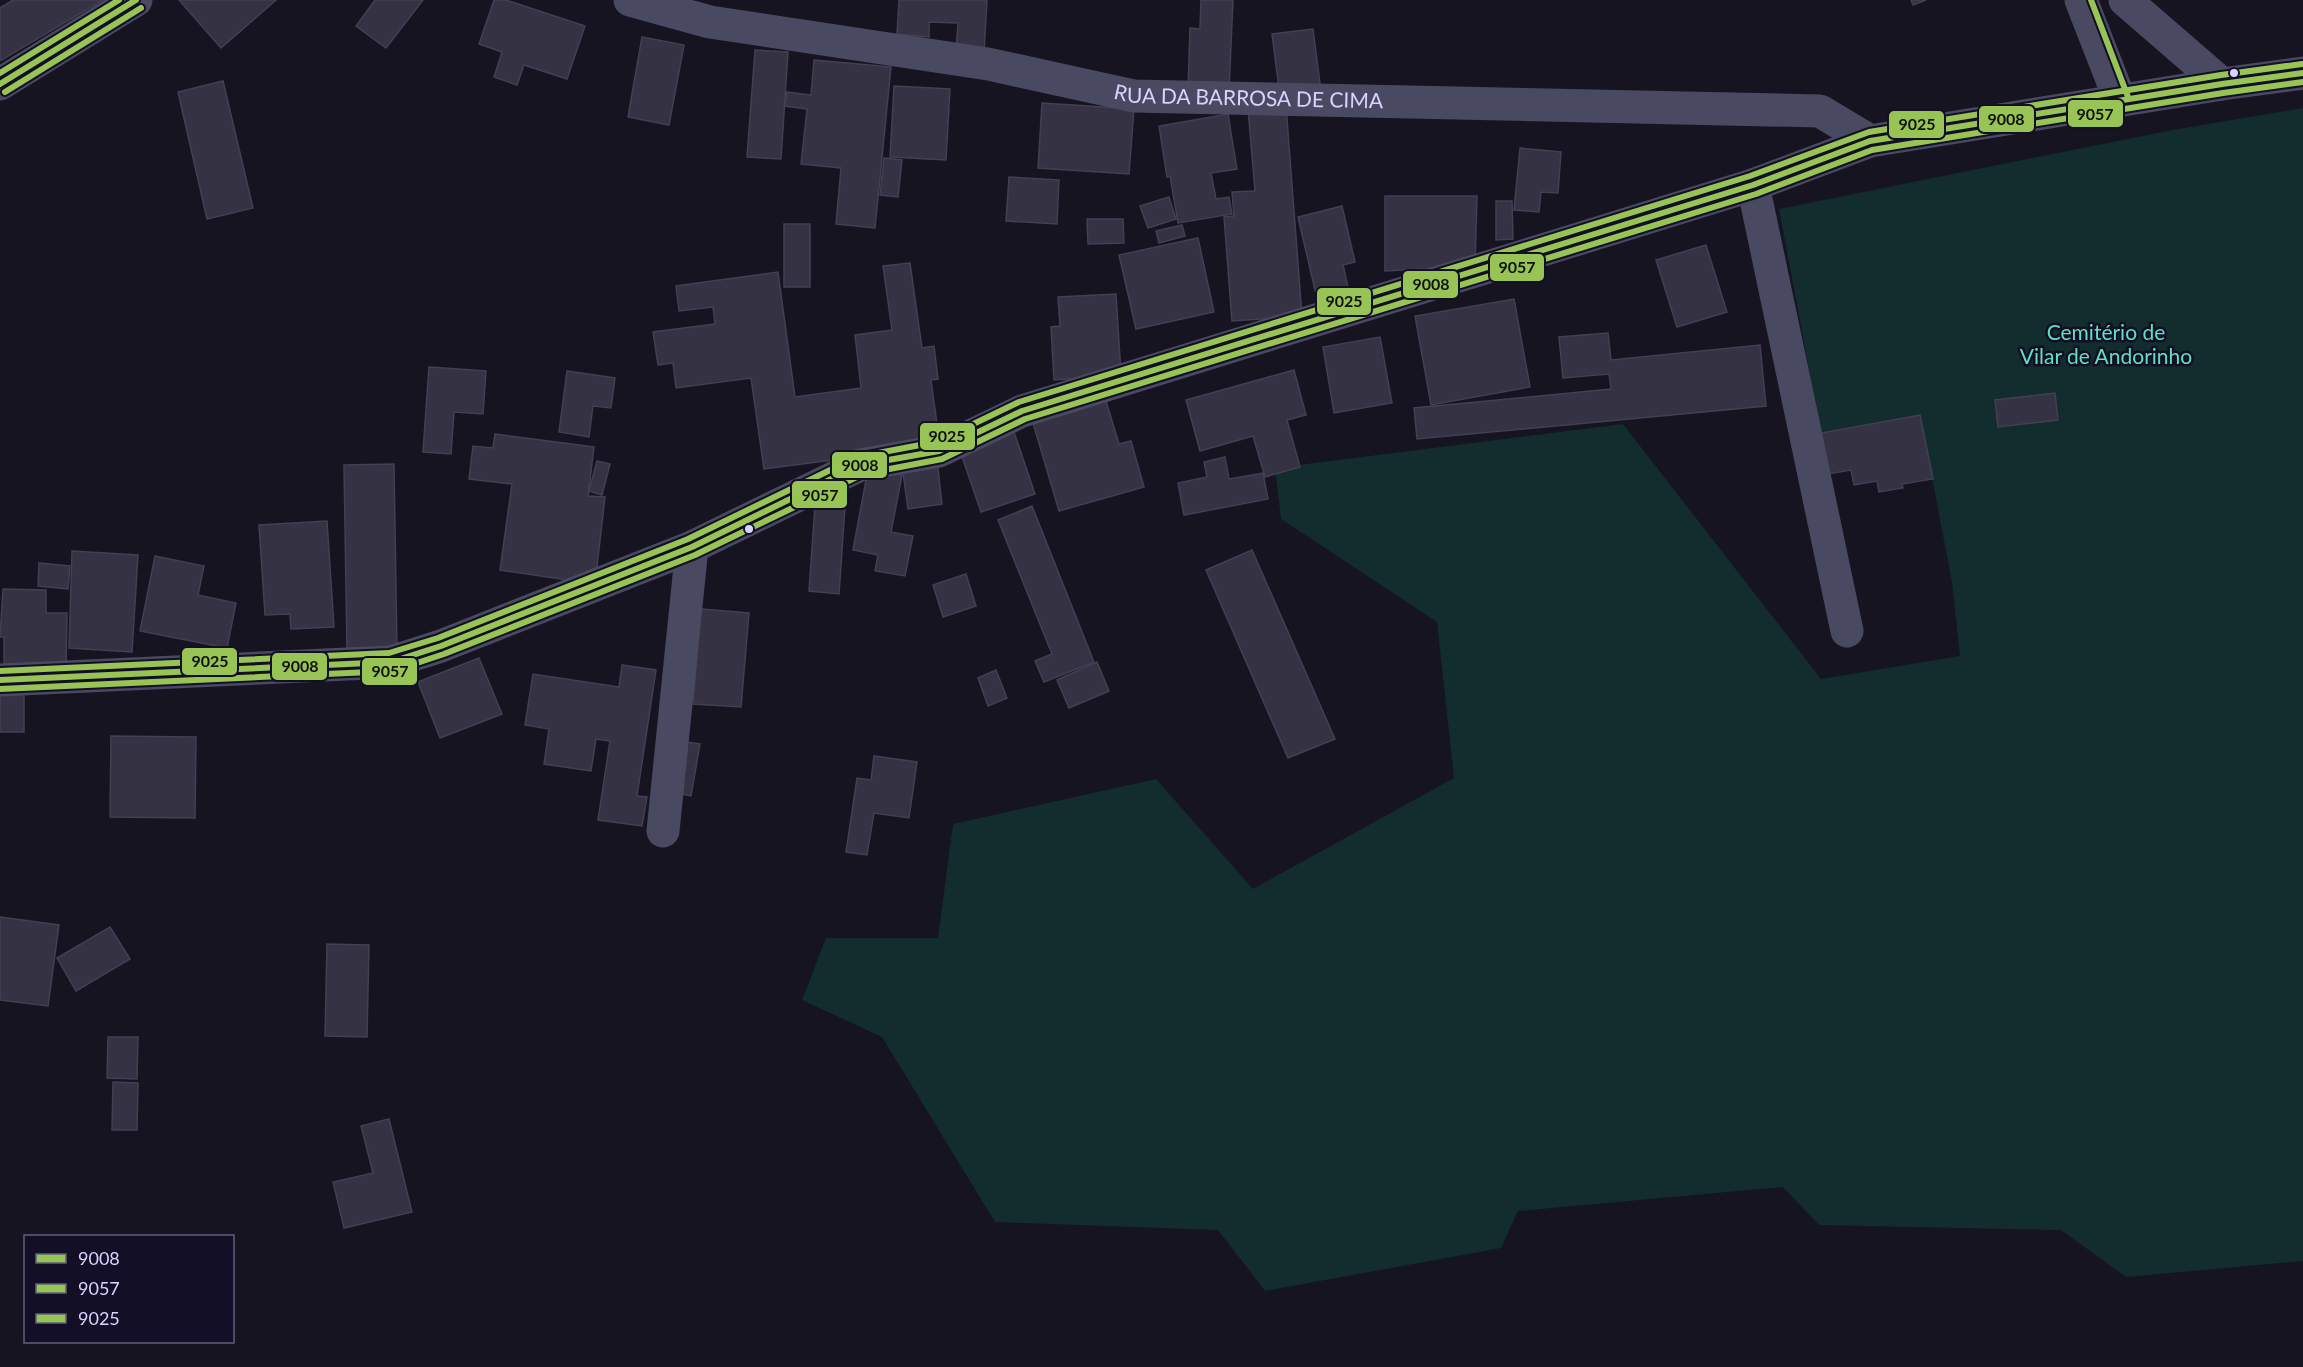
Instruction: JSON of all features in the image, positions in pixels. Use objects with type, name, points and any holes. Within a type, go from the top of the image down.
[{"type":"street","points":[[0,84],[136,0]]},
{"type":"street","name":"RUA DA BARROSA DE CIMA","points":[[630,0],[710,22],[988,64],[1134,96],[1820,111],[1870,141]]},
{"type":"street","points":[[2081,0],[2120,100]]},
{"type":"street","points":[[2125,0],[2222,84]]},
{"type":"street","points":[[0,680],[391,662],[441,646],[692,547],[860,465],[939,451],[1022,411],[1753,186],[1870,141],[2303,73]]},
{"type":"street","points":[[1753,186],[1847,632]]},
{"type":"street","points":[[663,831],[692,547]]},
{"type":"green space","name":"Cemitério de Vilar de Andorinho","points":[[2303,108],[2303,1261],[2126,1277],[2061,1230],[1819,1225],[1783,1187],[1518,1211],[1501,1248],[1265,1291],[1218,1230],[995,1222],[882,1037],[802,1000],[826,938],[938,938],[953,824],[1156,779],[1253,889],[1454,778],[1437,622],[1281,519],[1275,468],[1623,424],[1821,679],[1960,656],[1952,582],[1920,415],[1821,433],[1779,209],[2173,130]]},
{"type":"building","points":[[13,0],[103,0],[0,61],[0,8]]},
{"type":"building","points":[[179,0],[276,0],[221,48]]},
{"type":"building","points":[[375,0],[423,0],[386,48],[356,26]]},
{"type":"building","points":[[494,0],[506,0],[585,26],[567,79],[524,65],[517,85],[494,77],[502,52],[479,44]]},
{"type":"building","points":[[899,0],[987,0],[984,53],[956,51],[958,23],[929,22],[929,37],[897,34]]},
{"type":"building","points":[[1201,0],[1233,0],[1229,91],[1188,89],[1190,28],[1200,29]]},
{"type":"building","points":[[1911,0],[1926,0],[1913,5]]},
{"type":"building","points":[[1313,29],[1321,91],[1280,97],[1272,34]]},
{"type":"building","points":[[642,37],[684,45],[669,125],[628,117]]},
{"type":"building","points":[[755,50],[788,52],[781,159],[747,157]]},
{"type":"building","points":[[814,60],[891,67],[875,228],[836,224],[841,168],[801,164],[807,109],[785,106],[787,92],[811,95]]},
{"type":"building","points":[[223,81],[253,208],[207,219],[178,92]]},
{"type":"building","points":[[894,86],[950,89],[946,160],[890,157]]},
{"type":"building","points":[[1042,103],[1134,109],[1129,174],[1038,168]]},
{"type":"building","points":[[1286,106],[1302,316],[1232,321],[1224,217],[1234,216],[1232,192],[1255,191],[1248,109]]},
{"type":"building","points":[[1228,114],[1237,169],[1211,173],[1216,199],[1229,197],[1232,214],[1178,223],[1170,176],[1167,177],[1159,126]]},
{"type":"building","points":[[1520,148],[1561,152],[1558,193],[1541,192],[1539,212],[1514,210]]},
{"type":"building","points":[[884,158],[902,160],[898,197],[880,195]]},
{"type":"building","points":[[1009,177],[1059,180],[1057,224],[1006,221]]},
{"type":"building","points":[[1385,196],[1477,196],[1475,266],[1385,271]]},
{"type":"building","points":[[1169,197],[1176,219],[1148,228],[1140,206]]},
{"type":"building","points":[[1496,201],[1512,201],[1513,239],[1496,240]]},
{"type":"building","points":[[1342,206],[1355,262],[1343,265],[1350,296],[1318,303],[1298,217]]},
{"type":"building","points":[[1087,219],[1123,219],[1124,243],[1088,244]]},
{"type":"building","points":[[784,224],[810,224],[810,287],[784,287]]},
{"type":"building","points":[[1182,225],[1185,236],[1159,243],[1156,231]]},
{"type":"building","points":[[1198,238],[1214,312],[1136,329],[1119,255]]},
{"type":"building","points":[[1706,245],[1727,312],[1677,327],[1656,260]]},
{"type":"building","points":[[910,263],[922,348],[934,346],[938,379],[931,380],[940,446],[764,469],[751,378],[676,388],[673,363],[658,365],[653,332],[715,324],[713,307],[679,311],[676,286],[778,272],[795,397],[861,388],[855,335],[892,330],[883,266]]},
{"type":"building","points":[[1116,294],[1121,375],[1054,380],[1051,327],[1060,326],[1058,297]]},
{"type":"building","points":[[1514,299],[1530,387],[1431,405],[1415,316]]},
{"type":"building","points":[[1608,333],[1611,360],[1760,345],[1766,406],[1417,439],[1414,408],[1611,389],[1609,374],[1563,378],[1559,337]]},
{"type":"building","points":[[1380,337],[1392,403],[1334,413],[1323,347]]},
{"type":"building","points":[[429,367],[486,371],[483,414],[454,412],[451,454],[423,452]]},
{"type":"building","points":[[1294,370],[1306,415],[1287,420],[1300,467],[1265,477],[1253,436],[1200,451],[1186,400]]},
{"type":"building","points":[[567,371],[615,378],[611,408],[593,406],[589,437],[559,432]]},
{"type":"building","points":[[2055,393],[2058,420],[1998,427],[1995,400]]},
{"type":"building","points":[[1106,401],[1119,444],[1131,441],[1144,487],[1059,511],[1033,423]]},
{"type":"building","points":[[1920,415],[1933,479],[1902,484],[1903,488],[1879,492],[1877,481],[1854,485],[1851,470],[1828,474],[1821,433]]},
{"type":"building","points":[[1013,429],[1035,494],[981,512],[959,448]]},
{"type":"building","points":[[495,434],[594,447],[588,496],[605,497],[595,584],[500,570],[512,484],[469,479],[473,446],[493,448]]},
{"type":"building","points":[[1225,457],[1229,479],[1263,473],[1268,499],[1184,515],[1178,483],[1207,477],[1204,462]]},
{"type":"building","points":[[937,460],[942,504],[908,509],[902,465]]},
{"type":"building","points":[[597,461],[610,464],[602,495],[589,491]]},
{"type":"building","points":[[394,464],[397,651],[347,652],[344,465]]},
{"type":"building","points":[[868,469],[902,475],[891,532],[913,536],[905,576],[875,571],[878,555],[853,550]]},
{"type":"building","points":[[816,491],[846,492],[839,594],[809,591]]},
{"type":"building","points":[[1032,506],[1094,662],[1044,682],[1035,661],[1052,654],[998,520]]},
{"type":"building","points":[[327,521],[334,627],[291,629],[290,614],[265,615],[259,525]]},
{"type":"building","points":[[1252,550],[1335,739],[1288,758],[1206,570]]},
{"type":"building","points":[[72,551],[138,555],[132,652],[69,648]]},
{"type":"building","points":[[155,556],[204,566],[198,595],[236,603],[227,648],[140,631]]},
{"type":"building","points":[[39,563],[70,566],[68,589],[38,586]]},
{"type":"building","points":[[966,574],[976,606],[943,617],[933,585]]},
{"type":"building","points":[[3,589],[46,590],[46,613],[67,613],[66,667],[4,666],[4,637],[0,637]]},
{"type":"building","points":[[701,609],[749,613],[741,707],[693,704]]},
{"type":"building","points":[[479,658],[502,714],[440,738],[418,682]]},
{"type":"building","points":[[1097,662],[1109,691],[1069,708],[1057,680]]},
{"type":"building","points":[[622,665],[656,670],[637,796],[647,797],[642,826],[598,820],[610,741],[596,739],[591,771],[544,764],[549,729],[525,725],[533,674],[619,687]]},
{"type":"building","points":[[996,670],[1007,698],[988,706],[978,678]]},
{"type":"building","points":[[0,692],[24,692],[24,732],[0,732]]},
{"type":"building","points":[[111,736],[196,737],[195,818],[110,817]]},
{"type":"building","points":[[679,741],[700,744],[691,796],[669,792]]},
{"type":"building","points":[[874,756],[917,762],[909,818],[874,813],[867,855],[846,852],[857,778],[871,780]]},
{"type":"building","points":[[0,917],[59,925],[48,1006],[0,1000]]},
{"type":"building","points":[[110,927],[130,959],[76,991],[57,958]]},
{"type":"building","points":[[327,944],[369,945],[367,1037],[325,1036]]},
{"type":"building","points":[[108,1037],[138,1037],[137,1079],[107,1078]]},
{"type":"building","points":[[113,1082],[138,1083],[137,1130],[112,1130]]},
{"type":"building","points":[[389,1119],[412,1212],[344,1228],[333,1182],[373,1173],[361,1126]]},
{"type":"transit line","name":"9025","points":[[0,73],[119,0]]},
{"type":"transit line","name":"9008","points":[[0,84],[136,0]]},
{"type":"transit line","name":"9025","points":[[2091,0],[2128,97]]},
{"type":"transit line","name":"9057","points":[[5,92],[141,8]]},
{"type":"transit line","name":"9025","points":[[0,671],[389,653],[438,638],[688,539],[857,457],[936,442],[1019,402],[1750,176],[1869,132],[2302,64]]},
{"type":"transit line","name":"9008","points":[[0,680],[391,662],[441,646],[692,547],[860,465],[939,451],[1022,411],[1753,185],[1870,141],[2303,73]]},
{"type":"transit line","name":"9057","points":[[0,689],[393,671],[444,654],[695,555],[863,474],[942,459],[1025,419],[1756,194],[1872,150],[2303,82]]}]
